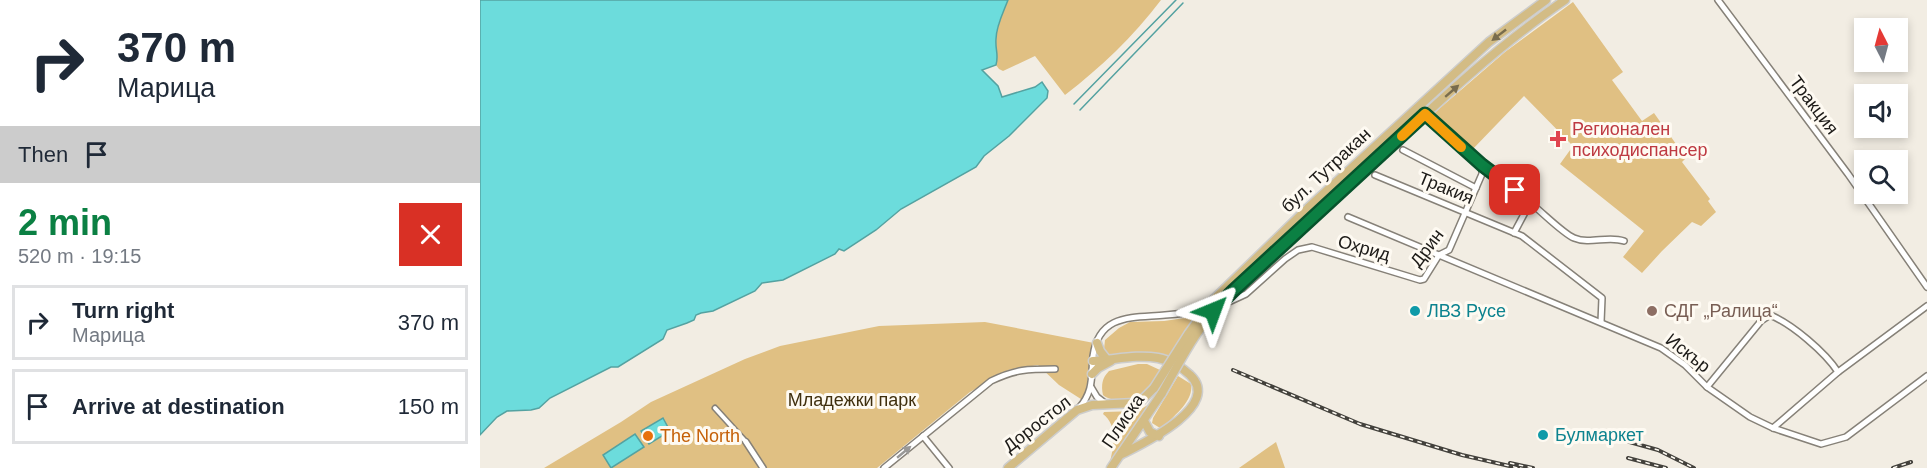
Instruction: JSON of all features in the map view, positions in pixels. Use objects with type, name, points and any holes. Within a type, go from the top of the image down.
[{"type":"main road","name":"бул. Тутракан","points":[[1158,390],[1213,311],[1418,106],[1489,42],[1546,0]]},
{"type":"main road","name":"бул. Тутракан","points":[[1312,212],[1497,51],[1565,0]]},
{"type":"main road","points":[[1097,343],[1100,351],[1111,360]]},
{"type":"main road","points":[[1093,361],[1146,357],[1165,359],[1193,378],[1198,393],[1196,400],[1174,424],[1159,436],[1122,454]]},
{"type":"main road","points":[[1092,374],[1111,360]]},
{"type":"main road","name":"Доростол","points":[[1008,468],[1077,410],[1092,405],[1135,403],[1158,390]]},
{"type":"main road","name":"Плиска","points":[[1111,468],[1144,421],[1158,390]]},
{"type":"main road","points":[[1144,421],[1150,432],[1159,436]]},
{"type":"street","name":"Тракция","points":[[1718,0],[1848,174],[1927,287]]},
{"type":"street","points":[[1418,106],[1482,165],[1573,238],[1594,242],[1606,238],[1618,238],[1624,241]]},
{"type":"street","points":[[1403,150],[1476,188]]},
{"type":"street","name":"Дрин","points":[[1420,280],[1426,277],[1439,255],[1449,250],[1482,174],[1482,165]]},
{"type":"street","name":"Тракия","points":[[1375,175],[1522,236],[1602,298],[1601,322]]},
{"type":"street","points":[[1514,233],[1530,203]]},
{"type":"street","name":"Искър","points":[[1348,217],[1661,348],[1707,387],[1750,417],[1773,428],[1821,444],[1846,437],[1927,376]]},
{"type":"street","name":"Охрид","points":[[1091,387],[1097,343],[1101,335],[1114,322],[1132,316],[1180,314],[1225,304],[1246,294],[1298,250],[1312,248],[1420,280]]},
{"type":"street","points":[[1773,428],[1838,372],[1927,306]]},
{"type":"street","points":[[1707,387],[1761,321],[1770,315],[1779,319],[1821,352],[1838,372]]},
{"type":"street","points":[[885,468],[991,381],[1009,372],[1055,369]]},
{"type":"street","points":[[1091,387],[1097,397],[1107,405]]},
{"type":"street","points":[[1077,410],[1086,399],[1091,387]]},
{"type":"street","points":[[715,408],[746,442],[763,468]]},
{"type":"street","points":[[923,435],[949,468]]},
{"type":"green space","points":[[1008,0],[1161,0],[1116,51],[1065,95],[1035,56],[1003,71],[996,65],[997,29]]},
{"type":"green space","name":"Регионален психодиспансер","points":[[1573,2],[1623,72],[1612,80],[1642,121],[1654,113],[1686,158],[1682,162],[1710,199],[1708,201],[1716,212],[1701,226],[1692,222],[1642,273],[1623,257],[1644,231],[1560,164],[1573,146],[1524,96],[1471,151],[1432,115],[1505,52]]},
{"type":"green space","points":[[1199,316],[1170,358],[1147,352],[1112,358],[1104,349],[1105,340],[1130,322],[1164,321]]},
{"type":"green space","name":"Младежки парк","points":[[985,322],[1094,343],[1084,401],[1059,385],[1038,365],[1008,370],[970,392],[877,468],[544,468],[651,402],[745,359],[780,346],[879,326]]},
{"type":"green space","points":[[1147,364],[1160,370],[1146,391],[1123,400],[1103,395],[1103,382],[1109,371]]},
{"type":"green space","points":[[1178,376],[1191,384],[1190,396],[1165,426],[1160,428],[1152,423],[1153,418]]},
{"type":"green space","points":[[1151,403],[1110,462],[1114,436],[1111,424],[1103,414],[1104,412],[1138,411]]},
{"type":"green space","points":[[1276,442],[1285,468],[1239,468]]},
{"type":"water","points":[[480,0],[1008,0],[997,29],[996,65],[982,70],[998,86],[1002,97],[1035,87],[1042,82],[1048,91],[1047,98],[1009,136],[984,156],[976,167],[901,209],[876,230],[844,251],[839,249],[835,254],[783,280],[762,283],[755,291],[713,311],[696,315],[694,320],[667,330],[663,339],[618,367],[611,367],[550,398],[539,408],[507,411],[497,417],[480,435]]},
{"type":"water","points":[[663,418],[670,431],[649,444],[641,431]]},
{"type":"water","points":[[635,434],[644,447],[611,468],[603,455]]},
{"type":"waterway","points":[[1074,104],[1176,0]]},
{"type":"waterway","points":[[1080,110],[1183,3]]},
{"type":"railway","points":[[1233,370],[1360,424],[1462,455],[1518,468]]},
{"type":"railway","points":[[1594,432],[1658,450],[1694,468]]},
{"type":"railway","points":[[1628,458],[1666,468]]},
{"type":"railway","points":[[1893,468],[1911,462]]},
{"type":"railway","points":[[1510,463],[1533,468]]},
{"type":"slow traffic","points":[[1402,136],[1425,114],[1461,147]]},
{"type":"place","name":"Регионален психодиспансер","points":[[1558,139]]},
{"type":"place","name":"ЛВЗ Русе","points":[[1415,311]]},
{"type":"place","name":"СДГ „Ралица“","points":[[1652,311]]},
{"type":"place","name":"Булмаркет","points":[[1543,435]]},
{"type":"place","name":"The North","points":[[648,436]]},
{"type":"route","points":[[1213,311],[1425,114],[1482,165],[1515,190]]}]
